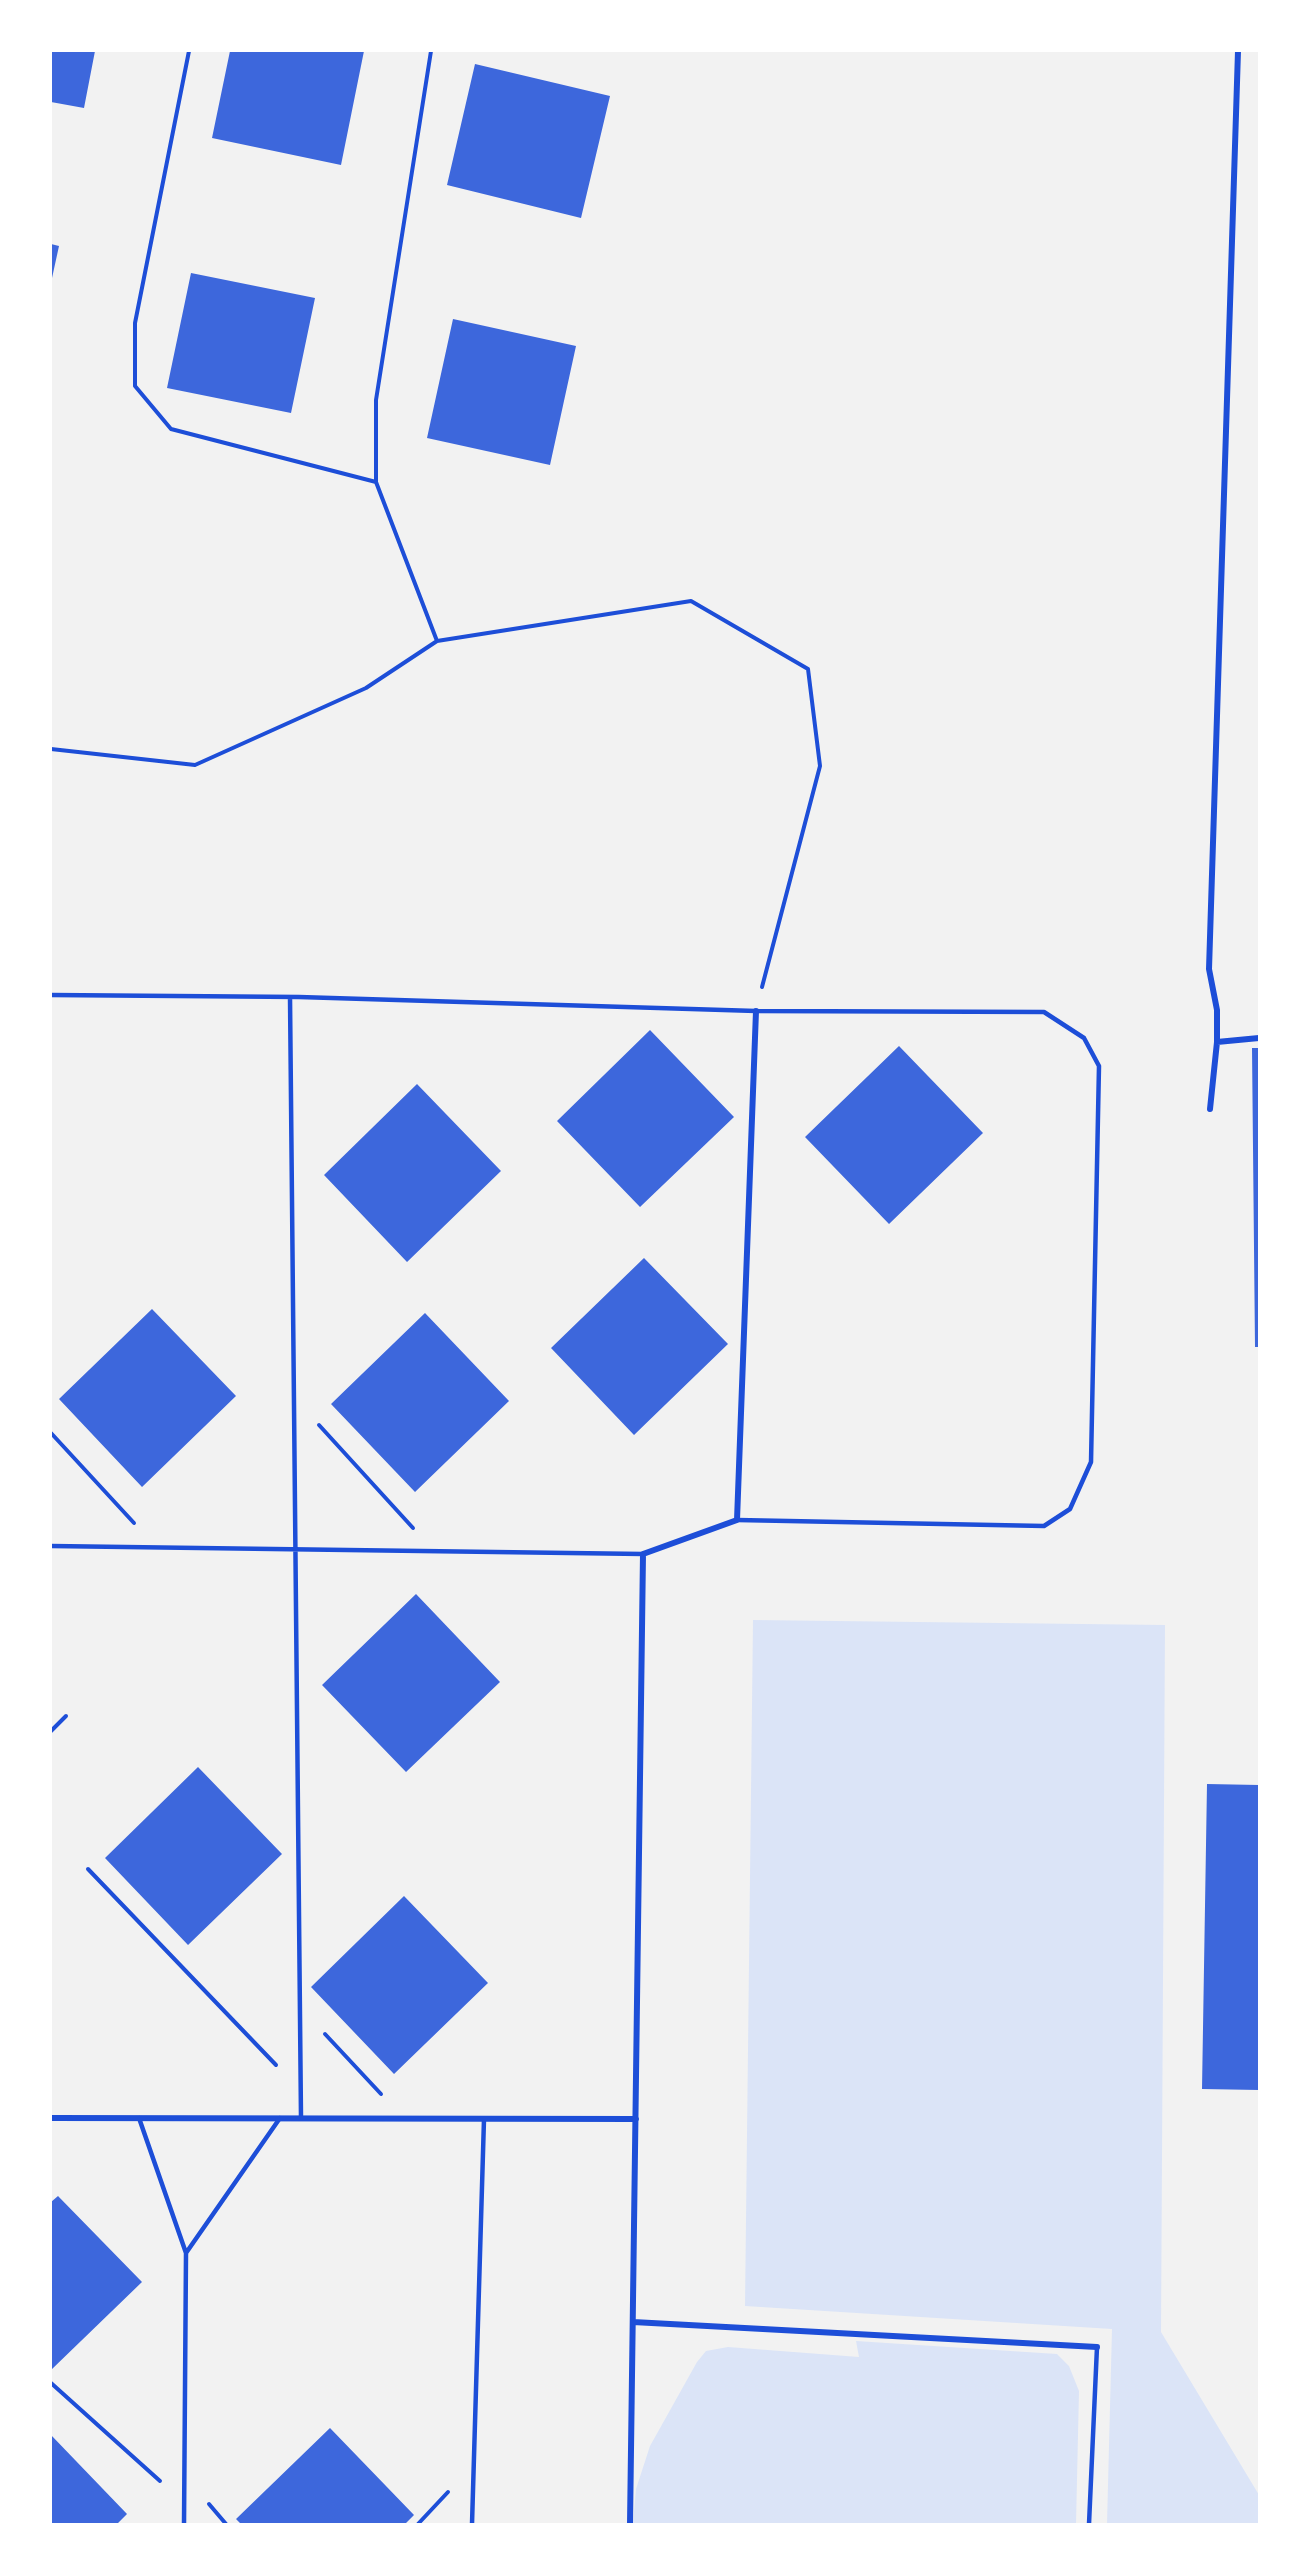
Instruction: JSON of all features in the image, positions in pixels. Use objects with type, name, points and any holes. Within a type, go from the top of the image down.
[{"type":"street","points":[[1210,1109],[1217,1042],[1217,1010],[1209,969],[1238,51]]},
{"type":"street","points":[[630,2524],[643,1554],[737,1521],[756,1011]]},
{"type":"street","points":[[1217,1042],[1259,1038]]},
{"type":"street","points":[[51,2118],[636,2119]]},
{"type":"street","points":[[633,2322],[1097,2347]]},
{"type":"lane","points":[[51,995],[290,997],[756,1011],[1044,1012],[1084,1038],[1099,1066],[1091,1462],[1070,1509],[1044,1526],[737,1521]]},
{"type":"lane","points":[[290,997],[301,2118]]},
{"type":"lane","points":[[51,1546],[643,1554]]},
{"type":"lane","points":[[139,2118],[186,2253],[184,2524]]},
{"type":"lane","points":[[186,2253],[280,2118]]},
{"type":"lane","points":[[472,2524],[484,2119]]},
{"type":"lane","points":[[1089,2524],[1097,2347]]},
{"type":"path","points":[[189,51],[135,322],[135,386],[171,429],[376,482]]},
{"type":"path","points":[[431,51],[376,400],[376,482],[437,641]]},
{"type":"path","points":[[51,749],[195,765],[366,688],[437,641],[691,601],[808,669],[820,766],[756,1011]]},
{"type":"path","points":[[294,1398],[433,1551]]},
{"type":"path","points":[[51,1433],[156,1547]]},
{"type":"path","points":[[51,1731],[66,1716]]},
{"type":"path","points":[[88,1869],[301,2091]]},
{"type":"path","points":[[300,2007],[404,2119]]},
{"type":"path","points":[[51,2383],[184,2503]]},
{"type":"path","points":[[418,2524],[474,2464]]},
{"type":"shaded area","points":[[753,1620],[1165,1625],[1161,2332],[1259,2495],[1259,2524],[1107,2524],[1112,2329],[745,2306]]},
{"type":"shaded area","points":[[856,2341],[1057,2354],[1069,2366],[1079,2391],[1076,2524],[633,2524],[636,2489],[650,2446],[697,2362],[706,2351],[728,2347],[859,2357]]},
{"type":"building","points":[[51,51],[95,51],[84,108],[51,102]]},
{"type":"building","points":[[230,51],[364,51],[341,165],[212,138]]},
{"type":"building","points":[[475,64],[610,96],[581,218],[447,185]]},
{"type":"building","points":[[51,244],[59,246],[52,278],[51,278]]},
{"type":"building","points":[[191,273],[315,298],[291,413],[167,388]]},
{"type":"building","points":[[453,319],[576,346],[550,465],[427,438]]},
{"type":"building","points":[[650,1030],[734,1117],[640,1207],[557,1121]]},
{"type":"building","points":[[899,1046],[983,1133],[889,1224],[805,1137]]},
{"type":"building","points":[[1252,1048],[1259,1048],[1259,1347],[1255,1347]]},
{"type":"building","points":[[417,1084],[501,1171],[407,1262],[324,1175]]},
{"type":"building","points":[[644,1258],[728,1344],[634,1435],[551,1348]]},
{"type":"building","points":[[152,1309],[236,1396],[142,1487],[59,1399]]},
{"type":"building","points":[[425,1313],[509,1401],[415,1492],[331,1404]]},
{"type":"building","points":[[416,1594],[500,1682],[406,1772],[322,1685]]},
{"type":"building","points":[[198,1767],[282,1854],[188,1945],[105,1858]]},
{"type":"building","points":[[1207,1784],[1259,1785],[1259,2090],[1202,2089]]},
{"type":"building","points":[[404,1896],[488,1983],[394,2074],[311,1987]]},
{"type":"building","points":[[58,2196],[142,2282],[51,2370],[51,2202]]},
{"type":"building","points":[[330,2428],[414,2515],[405,2524],[241,2524],[236,2519]]},
{"type":"building","points":[[51,2435],[127,2514],[117,2524],[51,2524]]}]
